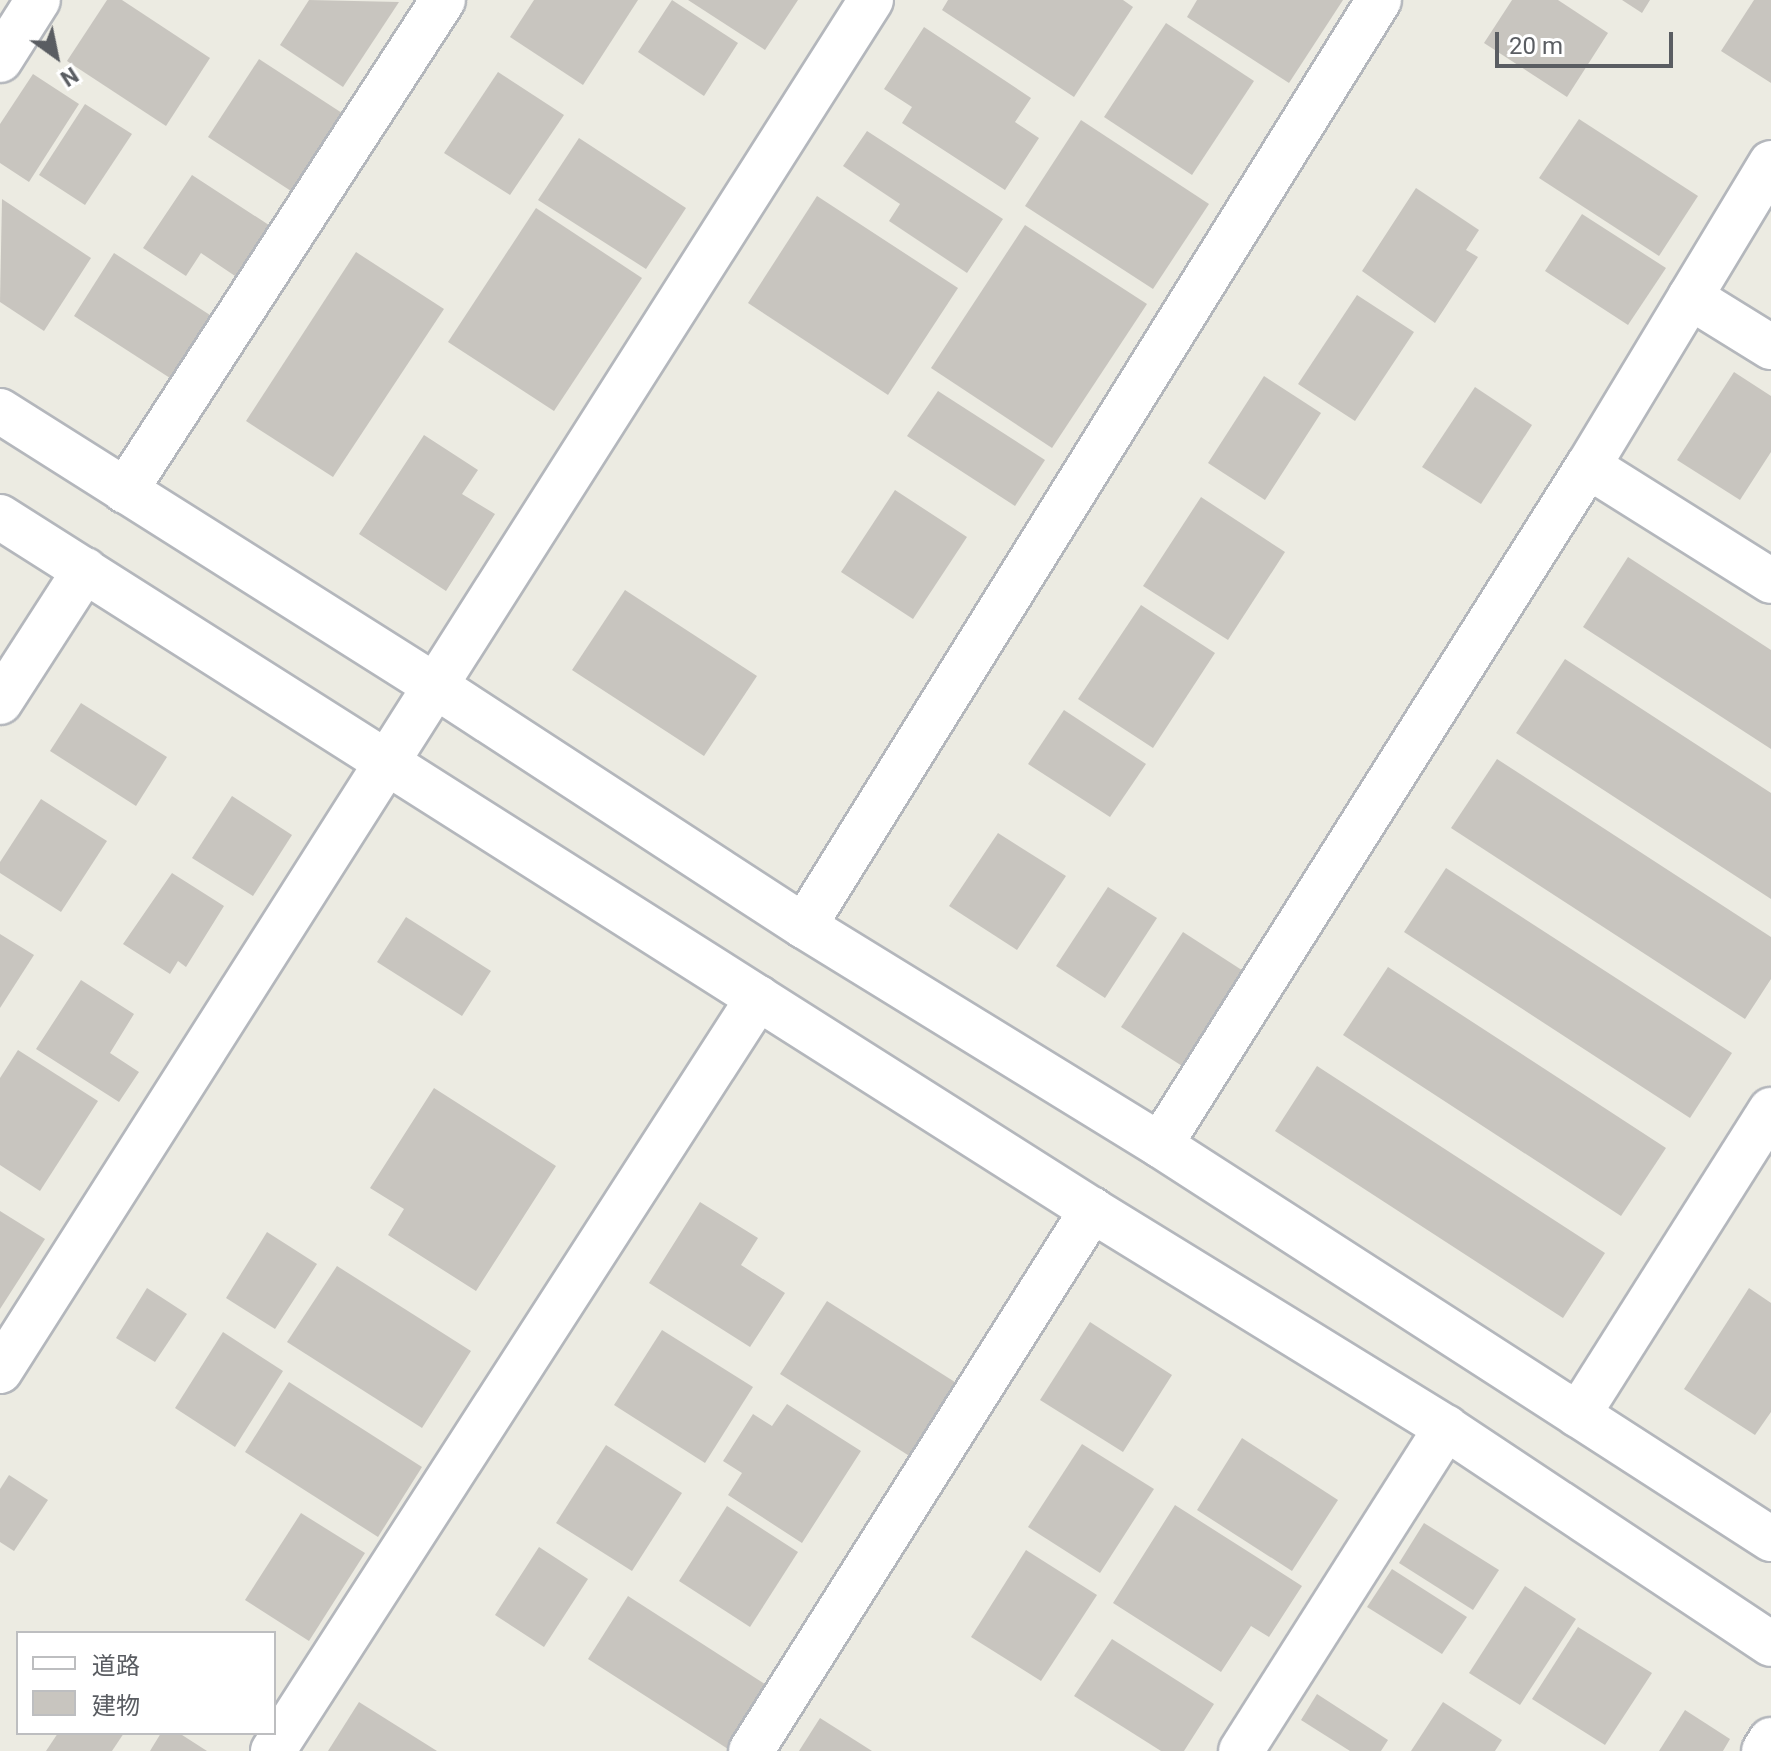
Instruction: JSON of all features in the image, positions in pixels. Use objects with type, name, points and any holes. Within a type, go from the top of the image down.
[{"type":"street","points":[[0,60],[38,0]]},
{"type":"street","points":[[125,491],[443,0]]},
{"type":"street","points":[[0,1371],[871,0]]},
{"type":"street","points":[[804,926],[1379,0]]},
{"type":"street","points":[[1160,1145],[1588,466],[1771,163]]},
{"type":"street","points":[[1690,297],[1771,347]]},
{"type":"street","points":[[0,411],[437,687],[804,926],[1160,1145],[1771,1539]]},
{"type":"street","points":[[1588,466],[1771,581]]},
{"type":"street","points":[[0,517],[1092,1210],[1446,1428],[1771,1644]]},
{"type":"street","points":[[0,702],[85,570]]},
{"type":"street","points":[[273,1751],[758,998]]},
{"type":"street","points":[[1578,1415],[1771,1110]]},
{"type":"street","points":[[751,1751],[1092,1210]]},
{"type":"street","points":[[1241,1751],[1446,1428]]},
{"type":"street","points":[[1764,1751],[1771,1740]]},
{"type":"building","points":[[107,0],[122,0],[210,58],[166,126],[67,61]]},
{"type":"building","points":[[309,0],[399,2],[343,87],[280,45]]},
{"type":"building","points":[[534,0],[638,0],[583,85],[510,37]]},
{"type":"building","points":[[672,0],[738,43],[704,96],[638,52]]},
{"type":"building","points":[[688,0],[798,0],[765,50]]},
{"type":"building","points":[[948,0],[1123,0],[1133,7],[1074,97],[942,10]]},
{"type":"building","points":[[1197,0],[1343,0],[1289,83],[1187,17]]},
{"type":"building","points":[[1512,0],[1558,0],[1608,33],[1567,97],[1484,43]]},
{"type":"building","points":[[1622,0],[1650,0],[1642,13]]},
{"type":"building","points":[[1754,0],[1771,0],[1771,83],[1721,51]]},
{"type":"building","points":[[1166,23],[1254,81],[1192,175],[1104,117]]},
{"type":"building","points":[[924,27],[1031,98],[1015,122],[1039,138],[1005,190],[902,123],[912,107],[884,89]]},
{"type":"building","points":[[259,59],[342,113],[291,191],[208,137]]},
{"type":"building","points":[[498,72],[564,115],[510,195],[444,153]]},
{"type":"building","points":[[33,74],[79,104],[29,182],[0,163],[0,124]]},
{"type":"building","points":[[85,104],[132,134],[85,205],[39,175]]},
{"type":"building","points":[[1579,119],[1698,196],[1659,256],[1539,178]]},
{"type":"building","points":[[1081,120],[1209,204],[1153,289],[1025,206]]},
{"type":"building","points":[[867,131],[1003,219],[967,273],[889,221],[900,204],[843,166]]},
{"type":"building","points":[[579,138],[686,208],[646,269],[538,200]]},
{"type":"building","points":[[192,175],[275,229],[241,280],[201,253],[186,276],[143,248]]},
{"type":"building","points":[[1416,188],[1479,230],[1466,250],[1478,257],[1435,323],[1362,271]]},
{"type":"building","points":[[817,196],[958,288],[888,395],[748,303]]},
{"type":"building","points":[[2,199],[91,258],[44,331],[0,302]]},
{"type":"building","points":[[536,208],[642,278],[554,411],[448,342]]},
{"type":"building","points":[[1582,214],[1666,268],[1628,325],[1545,271]]},
{"type":"building","points":[[1025,225],[1147,304],[1052,448],[931,368]]},
{"type":"building","points":[[356,252],[444,309],[333,477],[246,421]]},
{"type":"building","points":[[114,253],[227,326],[187,389],[74,316]]},
{"type":"building","points":[[1357,295],[1414,332],[1355,421],[1298,384]]},
{"type":"building","points":[[1734,372],[1771,396],[1771,452],[1740,500],[1677,460]]},
{"type":"building","points":[[1264,376],[1321,413],[1265,500],[1208,463]]},
{"type":"building","points":[[1475,387],[1532,425],[1481,504],[1422,467]]},
{"type":"building","points":[[938,391],[1045,460],[1015,506],[907,436]]},
{"type":"building","points":[[424,435],[478,470],[462,494],[495,514],[446,591],[359,534]]},
{"type":"building","points":[[895,490],[967,537],[913,619],[841,572]]},
{"type":"building","points":[[1201,497],[1285,552],[1228,640],[1143,586]]},
{"type":"building","points":[[1628,557],[1771,650],[1771,749],[1583,627]]},
{"type":"building","points":[[625,590],[757,676],[704,756],[572,670]]},
{"type":"building","points":[[1141,605],[1215,653],[1153,748],[1078,699]]},
{"type":"building","points":[[1565,659],[1771,793],[1771,899],[1516,733]]},
{"type":"building","points":[[81,703],[167,757],[136,806],[50,751]]},
{"type":"building","points":[[1064,710],[1146,764],[1110,817],[1028,764]]},
{"type":"building","points":[[1497,759],[1771,937],[1771,979],[1745,1019],[1451,828]]},
{"type":"building","points":[[232,796],[292,835],[253,896],[192,858]]},
{"type":"building","points":[[41,799],[107,841],[61,912],[0,873],[0,862]]},
{"type":"building","points":[[998,833],[1066,876],[1017,950],[949,906]]},
{"type":"building","points":[[1446,868],[1732,1053],[1690,1118],[1404,932]]},
{"type":"building","points":[[172,873],[224,906],[186,967],[178,961],[170,974],[123,944]]},
{"type":"building","points":[[1108,887],[1157,918],[1105,998],[1056,966]]},
{"type":"building","points":[[406,917],[491,971],[462,1016],[377,962]]},
{"type":"building","points":[[1183,932],[1251,976],[1190,1071],[1121,1027]]},
{"type":"building","points":[[0,934],[34,955],[0,1008]]},
{"type":"building","points":[[1388,967],[1666,1148],[1621,1216],[1343,1035]]},
{"type":"building","points":[[81,980],[134,1014],[110,1053],[139,1072],[119,1102],[36,1049]]},
{"type":"building","points":[[18,1050],[98,1101],[40,1191],[0,1165],[0,1078]]},
{"type":"building","points":[[1317,1066],[1605,1253],[1563,1318],[1275,1131]]},
{"type":"building","points":[[434,1088],[556,1166],[476,1291],[388,1235],[404,1209],[370,1188]]},
{"type":"building","points":[[700,1202],[758,1238],[741,1265],[785,1293],[750,1347],[649,1283]]},
{"type":"building","points":[[0,1211],[45,1239],[0,1309]]},
{"type":"building","points":[[267,1232],[317,1264],[275,1329],[226,1298]]},
{"type":"building","points":[[337,1266],[471,1351],[422,1428],[287,1342]]},
{"type":"building","points":[[147,1288],[187,1314],[155,1362],[116,1338]]},
{"type":"building","points":[[1749,1288],[1771,1303],[1771,1412],[1755,1435],[1684,1389]]},
{"type":"building","points":[[827,1301],[958,1384],[911,1457],[780,1374]]},
{"type":"building","points":[[1090,1322],[1172,1375],[1123,1452],[1040,1400]]},
{"type":"building","points":[[662,1330],[753,1387],[705,1463],[614,1405]]},
{"type":"building","points":[[223,1332],[283,1371],[235,1447],[175,1408]]},
{"type":"building","points":[[289,1382],[422,1467],[378,1537],[245,1452]]},
{"type":"building","points":[[787,1404],[861,1451],[802,1543],[728,1495],[742,1473],[723,1461],[753,1414],[772,1426]]},
{"type":"building","points":[[1242,1438],[1338,1500],[1292,1571],[1197,1510]]},
{"type":"building","points":[[1082,1444],[1154,1489],[1100,1573],[1028,1527]]},
{"type":"building","points":[[606,1445],[682,1493],[632,1571],[556,1523]]},
{"type":"building","points":[[9,1475],[48,1500],[14,1551],[0,1542],[0,1489]]},
{"type":"building","points":[[1175,1505],[1302,1586],[1269,1637],[1251,1626],[1221,1672],[1113,1603]]},
{"type":"building","points":[[727,1506],[798,1552],[750,1627],[679,1581]]},
{"type":"building","points":[[301,1513],[365,1553],[309,1641],[245,1600]]},
{"type":"building","points":[[1424,1523],[1499,1570],[1473,1610],[1399,1563]]},
{"type":"building","points":[[539,1547],[588,1579],[544,1647],[495,1615]]},
{"type":"building","points":[[1026,1550],[1097,1595],[1041,1681],[971,1637]]},
{"type":"building","points":[[1392,1569],[1467,1617],[1442,1654],[1367,1607]]},
{"type":"building","points":[[1525,1586],[1576,1619],[1520,1705],[1469,1673]]},
{"type":"building","points":[[628,1596],[768,1686],[728,1749],[588,1659]]},
{"type":"building","points":[[1578,1627],[1652,1673],[1605,1745],[1532,1699]]},
{"type":"building","points":[[1112,1639],[1214,1704],[1184,1751],[1161,1751],[1074,1696]]},
{"type":"building","points":[[1317,1694],[1388,1740],[1381,1751],[1350,1751],[1301,1720]]},
{"type":"building","points":[[359,1702],[437,1751],[328,1751]]},
{"type":"building","points":[[1443,1702],[1502,1740],[1495,1751],[1411,1751]]},
{"type":"building","points":[[1685,1710],[1730,1739],[1723,1751],[1659,1751]]},
{"type":"building","points":[[820,1718],[872,1751],[799,1751]]},
{"type":"building","points":[[57,1735],[123,1735],[112,1751],[46,1751]]},
{"type":"building","points":[[160,1735],[182,1735],[207,1751],[150,1751]]}]
